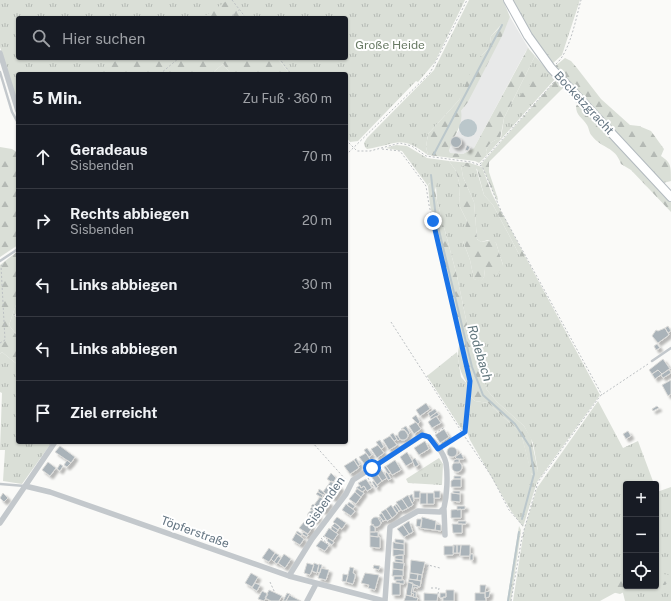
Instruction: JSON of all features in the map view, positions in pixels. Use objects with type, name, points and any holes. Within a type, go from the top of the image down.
[{"type":"street","name":"Bocketzgracht","points":[[508,0],[528,36],[551,68],[671,197]]},
{"type":"street","points":[[0,53],[16,105]]},
{"type":"street","name":"Sisbenden","points":[[289,576],[315,534],[338,505],[350,483],[364,472],[422,435],[429,437]]},
{"type":"street","points":[[429,437],[446,462],[444,510],[445,535]]},
{"type":"street","points":[[0,523],[54,444]]},
{"type":"street","name":"Töpferstraße","points":[[25,486],[50,492],[289,576],[384,601]]},
{"type":"street","points":[[384,601],[390,526],[418,511],[440,512],[444,510]]},
{"type":"street","points":[[307,601],[316,584]]},
{"type":"lane","points":[[0,72],[12,112],[16,119]]},
{"type":"lane","points":[[0,261],[16,250]]},
{"type":"lane","points":[[652,361],[671,348]]},
{"type":"lane","name":"Töpferstraße","points":[[0,484],[25,486]]},
{"type":"path","points":[[232,0],[244,16]]},
{"type":"path","points":[[348,154],[430,73],[467,0]]},
{"type":"path","points":[[551,68],[558,63],[564,55],[581,0]]},
{"type":"path","points":[[232,16],[239,10]]},
{"type":"path","points":[[162,72],[177,60]]},
{"type":"path","points":[[280,60],[290,72]]},
{"type":"path","points":[[480,164],[558,76]]},
{"type":"path","points":[[348,142],[354,149],[370,151],[382,149],[400,151],[426,186],[429,205],[470,381],[465,432],[438,449]]},
{"type":"path","points":[[382,149],[384,146],[400,143],[412,146],[426,156],[480,164],[482,166],[502,213],[602,395]]},
{"type":"path","points":[[0,343],[5,340],[1,266],[7,262]]},
{"type":"path","points":[[391,322],[492,477],[509,510],[524,527]]},
{"type":"path","points":[[512,601],[524,527],[538,482],[602,395],[652,361]]},
{"type":"path","points":[[429,437],[445,427]]},
{"type":"path","points":[[314,444],[350,483]]},
{"type":"path","points":[[364,472],[374,488]]},
{"type":"path","points":[[325,494],[338,505]]},
{"type":"path","points":[[323,497],[338,505]]},
{"type":"path","points":[[315,534],[328,544]]},
{"type":"path","points":[[422,590],[428,565],[440,568]]},
{"type":"path","points":[[270,582],[275,593]]},
{"type":"path","points":[[431,588],[439,588],[438,594]]},
{"type":"shaded area","points":[[510,17],[529,49],[526,51],[474,148],[463,154],[449,153],[450,144],[459,130],[461,111],[468,102]]},
{"type":"shaded area","points":[[464,119],[472,119],[477,124],[475,135],[472,137],[464,137],[459,132],[459,124]]},
{"type":"green space","name":"Große Heide","points":[[0,0],[465,0],[435,62],[418,82],[416,81],[358,141],[350,142],[348,140],[348,72],[288,72],[279,60],[348,60],[348,16],[243,16],[237,9],[228,16],[16,16],[16,60],[174,60],[159,72],[16,72],[16,99],[0,47]]},
{"type":"green space","points":[[230,0],[243,16],[205,16]]},
{"type":"green space","points":[[469,0],[503,0],[510,17],[507,24],[501,25],[491,36],[489,48],[482,55],[459,100],[428,134],[426,147],[428,155],[411,144],[399,142],[367,149],[364,143],[367,138],[434,70]]},
{"type":"green space","points":[[512,0],[580,0],[562,55],[552,64],[538,45]]},
{"type":"green space","points":[[504,23],[507,24],[503,34],[468,102],[461,111],[461,122],[449,151],[450,153],[463,154],[474,148],[528,48],[535,56],[504,118],[500,139],[493,141],[489,145],[486,152],[487,155],[479,163],[475,161],[428,155],[426,147],[428,134],[459,100],[477,60],[489,48],[491,36]]},
{"type":"green space","points":[[535,56],[555,79],[487,155],[486,152],[489,145],[493,141],[501,138],[504,118]]},
{"type":"green space","points":[[565,58],[571,61],[601,99],[630,125],[639,126],[651,131],[664,149],[661,156],[670,165],[671,181],[663,183],[554,67]]},
{"type":"green space","points":[[116,60],[279,60],[288,72],[229,72],[223,64],[213,72],[102,72]]},
{"type":"green space","points":[[223,64],[229,72],[213,72]]},
{"type":"green space","points":[[540,72],[543,72],[537,89],[537,95],[518,105],[516,101]]},
{"type":"green space","points":[[556,80],[563,88],[489,162],[489,172],[498,199],[497,201],[481,164]]},
{"type":"green space","points":[[579,103],[671,201],[671,212],[631,170],[621,164],[612,151],[592,136],[587,125],[577,112],[576,106]]},
{"type":"green space","points":[[396,145],[407,146],[427,158],[449,161],[456,171],[460,186],[459,205],[467,221],[463,241],[470,260],[474,279],[481,281],[484,277],[485,269],[503,265],[496,243],[488,240],[481,242],[477,239],[474,202],[463,177],[461,165],[476,168],[484,195],[493,205],[520,256],[525,256],[600,395],[537,482],[523,527],[511,511],[470,440],[467,432],[470,396],[475,401],[488,403],[521,433],[532,475],[538,471],[533,443],[524,426],[497,402],[487,390],[469,334],[457,276],[437,201],[436,186],[429,183],[428,186],[402,151],[386,148]]},
{"type":"green space","points":[[0,147],[12,149],[16,152],[16,246],[0,257]]},
{"type":"green space","points":[[449,161],[470,163],[482,167],[492,194],[525,256],[520,256],[493,205],[484,195],[477,169],[461,165],[463,177],[474,202],[477,239],[481,242],[492,240],[496,243],[503,265],[497,276],[485,269],[484,277],[481,282],[474,279],[470,260],[463,241],[467,221],[459,205],[460,186],[456,171]]},
{"type":"green space","points":[[431,181],[437,183],[435,190],[437,201],[457,276],[469,334],[487,390],[497,402],[524,426],[531,438],[538,471],[535,477],[531,473],[521,433],[488,403],[475,401],[470,396],[470,372],[430,205],[428,186]]},
{"type":"green space","points":[[16,253],[16,305],[9,325],[16,334],[16,363],[2,352],[0,354],[0,265]]},
{"type":"green space","points":[[16,305],[16,314],[14,316],[16,317],[16,334],[9,325]]},
{"type":"green space","points":[[461,341],[469,386],[459,365],[458,353]]},
{"type":"green space","points":[[2,352],[16,363],[16,444],[51,444],[22,484],[3,481],[5,450],[0,450],[2,393],[0,392],[0,354]]},
{"type":"green space","points":[[457,352],[461,377],[469,386],[464,427],[462,430],[427,376]]},
{"type":"green space","points":[[598,401],[623,448],[638,441],[653,481],[623,481],[623,589],[659,589],[659,491],[671,487],[671,601],[625,601],[622,589],[600,601],[513,601],[524,530],[537,488]]},
{"type":"green space","points":[[439,458],[443,464],[442,485],[408,483],[406,479]]},
{"type":"green space","points":[[519,526],[521,530],[511,601],[507,601]]},
{"type":"green space","points":[[659,573],[669,575],[669,582],[665,585],[659,585]]},
{"type":"green space","points":[[623,578],[623,589],[630,589],[620,594],[612,592],[610,587],[611,582]]},
{"type":"building","points":[[454,137],[458,137],[460,138],[460,146],[454,147],[451,144],[451,140]]},
{"type":"building","points":[[467,145],[470,147],[468,151],[465,150]]},
{"type":"building","points":[[668,326],[671,331],[668,333],[665,328]]},
{"type":"building","points":[[665,328],[669,335],[658,343],[652,336],[656,330],[658,331]]},
{"type":"building","points":[[657,344],[660,348],[656,350],[654,346]]},
{"type":"building","points":[[663,359],[670,369],[662,374],[658,370],[652,374],[649,370]]},
{"type":"building","points":[[669,369],[671,373],[663,378],[661,375]]},
{"type":"building","points":[[658,370],[662,374],[655,379],[652,374]]},
{"type":"building","points":[[671,380],[671,394],[668,396],[662,385]]},
{"type":"building","points":[[426,403],[430,409],[420,416],[416,410]]},
{"type":"building","points":[[657,406],[659,408],[653,411],[652,409]]},
{"type":"building","points":[[435,409],[437,412],[430,417],[428,413]]},
{"type":"building","points":[[437,412],[439,415],[431,419],[430,417]]},
{"type":"building","points":[[416,415],[420,422],[418,424],[412,418]]},
{"type":"building","points":[[436,416],[441,423],[432,428],[428,422]]},
{"type":"building","points":[[416,422],[421,429],[414,434],[409,426]]},
{"type":"building","points":[[406,426],[410,433],[408,435],[404,429],[401,429]]},
{"type":"building","points":[[444,429],[449,437],[440,443],[435,435]]},
{"type":"building","points":[[401,430],[405,430],[407,431],[407,439],[401,440],[398,437],[398,433]]},
{"type":"building","points":[[628,431],[631,436],[626,439],[623,434]]},
{"type":"building","points":[[393,433],[397,439],[394,441],[390,435]]},
{"type":"building","points":[[397,435],[400,439],[398,441],[395,436]]},
{"type":"building","points":[[390,436],[397,445],[389,450],[383,440]]},
{"type":"building","points":[[380,440],[384,447],[381,449],[376,442]]},
{"type":"building","points":[[425,441],[429,449],[419,455],[414,448]]},
{"type":"building","points":[[378,445],[384,453],[377,458],[371,449]]},
{"type":"building","points":[[60,446],[75,457],[71,463],[55,452]]},
{"type":"building","points":[[452,447],[457,452],[452,457],[447,452]]},
{"type":"building","points":[[367,448],[372,455],[369,457],[364,450]]},
{"type":"building","points":[[407,452],[413,462],[406,466],[400,457]]},
{"type":"building","points":[[366,453],[371,461],[365,465],[359,457]]},
{"type":"building","points":[[461,453],[464,459],[457,459],[455,457]]},
{"type":"building","points":[[356,458],[360,465],[358,466],[354,460]]},
{"type":"building","points":[[415,458],[419,465],[415,467],[412,460]]},
{"type":"building","points":[[459,459],[459,463],[454,463],[454,460]]},
{"type":"building","points":[[67,460],[71,463],[67,467],[64,465]]},
{"type":"building","points":[[354,460],[359,468],[350,474],[344,466]]},
{"type":"building","points":[[395,460],[401,470],[392,475],[386,466]]},
{"type":"building","points":[[48,462],[56,468],[50,476],[42,470]]},
{"type":"building","points":[[455,462],[459,462],[462,467],[459,472],[455,472],[452,469],[452,465]]},
{"type":"building","points":[[60,464],[63,466],[60,471],[57,469]]},
{"type":"building","points":[[386,466],[391,473],[388,474],[384,467]]},
{"type":"building","points":[[381,469],[387,478],[382,481],[376,472]]},
{"type":"building","points":[[376,472],[382,481],[377,485],[371,476]]},
{"type":"building","points":[[387,472],[391,479],[388,480],[385,474]]},
{"type":"building","points":[[331,473],[336,478],[333,483],[327,479]]},
{"type":"building","points":[[454,476],[461,476],[461,479],[454,479]]},
{"type":"building","points":[[366,479],[372,488],[367,491],[364,486],[361,488],[358,483]]},
{"type":"building","points":[[454,479],[461,479],[461,487],[451,487],[451,481]]},
{"type":"building","points":[[331,481],[336,483],[341,488],[334,499],[323,492]]},
{"type":"building","points":[[374,481],[378,487],[376,488],[372,482]]},
{"type":"building","points":[[360,485],[361,488],[364,486],[366,489],[362,492],[356,488]]},
{"type":"building","points":[[357,488],[364,493],[361,497],[355,492]]},
{"type":"building","points":[[319,489],[325,493],[323,495],[318,492]]},
{"type":"building","points":[[414,491],[420,491],[420,498],[414,498]]},
{"type":"building","points":[[434,491],[440,491],[440,498],[434,498]]},
{"type":"building","points":[[453,491],[460,491],[460,494],[453,493]]},
{"type":"building","points":[[318,492],[323,495],[322,498],[316,494]]},
{"type":"building","points":[[355,492],[361,497],[356,504],[349,499]]},
{"type":"building","points":[[3,493],[8,498],[4,502],[0,498]]},
{"type":"building","points":[[420,493],[427,493],[427,504],[420,504]]},
{"type":"building","points":[[427,493],[434,493],[434,504],[427,504]]},
{"type":"building","points":[[451,493],[460,494],[460,502],[451,501]]},
{"type":"building","points":[[412,494],[414,501],[412,503],[409,496]]},
{"type":"building","points":[[408,495],[413,505],[408,508],[402,499]]},
{"type":"building","points":[[320,497],[330,503],[324,512],[314,505]]},
{"type":"building","points":[[402,499],[408,508],[402,511],[396,502]]},
{"type":"building","points":[[349,502],[355,506],[353,509],[347,505]]},
{"type":"building","points":[[313,504],[318,508],[317,510],[311,506]]},
{"type":"building","points":[[346,504],[355,511],[351,516],[342,510]]},
{"type":"building","points":[[397,504],[401,510],[399,511],[395,505]]},
{"type":"building","points":[[391,505],[397,514],[392,518],[386,509]]},
{"type":"building","points":[[395,505],[399,511],[397,513],[393,507]]},
{"type":"building","points":[[457,506],[465,506],[465,509],[457,510]]},
{"type":"building","points":[[312,507],[318,512],[317,514],[310,509]]},
{"type":"building","points":[[386,509],[392,518],[387,521],[381,512]]},
{"type":"building","points":[[461,509],[461,518],[451,518],[451,510]]},
{"type":"building","points":[[311,511],[315,511],[317,512],[317,520],[311,521],[308,518],[308,514]]},
{"type":"building","points":[[382,513],[386,520],[383,521],[379,515]]},
{"type":"building","points":[[337,517],[346,523],[342,529],[333,522]]},
{"type":"building","points":[[374,517],[378,517],[380,518],[380,526],[374,527],[371,524],[371,520]]},
{"type":"building","points":[[380,517],[383,521],[381,523],[378,518]]},
{"type":"building","points":[[422,517],[436,521],[435,530],[420,528]]},
{"type":"building","points":[[417,519],[422,519],[421,527],[416,526]]},
{"type":"building","points":[[307,521],[312,524],[310,527],[305,523]]},
{"type":"building","points":[[409,521],[413,532],[409,534],[403,525]]},
{"type":"building","points":[[458,521],[466,521],[466,524],[458,524]]},
{"type":"building","points":[[304,522],[312,528],[308,534],[299,528]]},
{"type":"building","points":[[335,523],[340,527],[338,530],[332,526]]},
{"type":"building","points":[[373,524],[375,532],[370,532],[370,526]]},
{"type":"building","points":[[436,524],[441,525],[441,531],[435,530]]},
{"type":"building","points":[[452,524],[462,524],[462,533],[453,533]]},
{"type":"building","points":[[403,525],[409,534],[404,537],[397,529]]},
{"type":"building","points":[[332,526],[338,530],[336,533],[331,529]]},
{"type":"building","points":[[329,528],[338,534],[333,541],[324,536]]},
{"type":"building","points":[[297,531],[302,534],[301,536],[296,533]]},
{"type":"building","points":[[304,532],[308,535],[307,537],[302,534]]},
{"type":"building","points":[[370,532],[378,532],[378,537],[370,536]]},
{"type":"building","points":[[296,533],[304,539],[300,545],[292,540]]},
{"type":"building","points":[[370,536],[380,537],[380,548],[370,547]]},
{"type":"building","points":[[328,538],[334,542],[332,545],[327,541]]},
{"type":"building","points":[[395,539],[404,540],[404,544],[395,543]]},
{"type":"building","points":[[321,540],[329,545],[325,551],[316,546]]},
{"type":"building","points":[[393,542],[404,544],[404,550],[393,549]]},
{"type":"building","points":[[453,545],[457,545],[457,553],[453,553]]},
{"type":"building","points":[[457,545],[461,545],[460,553],[457,553]]},
{"type":"building","points":[[461,545],[470,545],[470,556],[460,556]]},
{"type":"building","points":[[444,546],[454,546],[453,555],[444,555]]},
{"type":"building","points":[[269,548],[275,553],[269,562],[262,558]]},
{"type":"building","points":[[393,549],[404,550],[404,555],[393,556]]},
{"type":"building","points":[[275,553],[279,555],[274,562],[271,559]]},
{"type":"building","points":[[284,554],[291,559],[285,568],[278,563]]},
{"type":"building","points":[[470,554],[473,554],[473,560],[470,560]]},
{"type":"building","points":[[403,555],[403,560],[395,559],[395,556]]},
{"type":"building","points":[[278,556],[281,558],[277,564],[274,562]]},
{"type":"building","points":[[395,559],[403,560],[403,563],[395,562]]},
{"type":"building","points":[[411,560],[425,562],[422,575],[410,573]]},
{"type":"building","points":[[393,562],[404,563],[403,570],[393,569]]},
{"type":"building","points":[[307,563],[314,565],[310,575],[304,573]]},
{"type":"building","points":[[314,563],[319,565],[317,573],[312,571]]},
{"type":"building","points":[[319,564],[322,565],[320,573],[317,572]]},
{"type":"building","points":[[374,565],[380,566],[379,570],[373,568]]},
{"type":"building","points":[[350,567],[354,568],[353,573],[355,574],[355,577],[353,584],[346,582]]},
{"type":"building","points":[[321,568],[329,570],[326,580],[318,578]]},
{"type":"building","points":[[393,569],[403,570],[403,576],[392,576]]},
{"type":"building","points":[[251,573],[258,577],[252,587],[245,583]]},
{"type":"building","points":[[365,573],[379,575],[375,590],[368,588],[369,585],[361,583]]},
{"type":"building","points":[[410,573],[418,574],[417,580],[409,579]]},
{"type":"building","points":[[343,574],[348,575],[346,582],[342,581]]},
{"type":"building","points":[[418,574],[422,575],[421,581],[417,580]]},
{"type":"building","points":[[394,576],[402,576],[402,580],[394,580]]},
{"type":"building","points":[[409,579],[421,581],[420,587],[408,582]]},
{"type":"building","points":[[396,580],[404,580],[404,584],[396,583]]},
{"type":"building","points":[[408,582],[413,583],[411,596],[406,595]]},
{"type":"building","points":[[255,583],[260,585],[257,591],[252,588]]},
{"type":"building","points":[[392,583],[400,583],[400,595],[392,595]]},
{"type":"building","points":[[413,585],[418,586],[418,588],[414,587],[413,592],[416,592],[416,598],[413,597],[414,594],[411,593]]},
{"type":"building","points":[[480,585],[486,585],[485,593],[480,593]]},
{"type":"building","points":[[269,590],[282,596],[279,601],[271,601],[265,598]]},
{"type":"building","points":[[446,590],[454,590],[454,601],[443,601],[443,597],[446,597]]},
{"type":"building","points":[[262,591],[268,594],[264,601],[258,599]]},
{"type":"building","points":[[490,591],[489,597],[485,598],[485,592]]},
{"type":"building","points":[[287,593],[290,594],[286,601],[283,601]]},
{"type":"building","points":[[424,593],[438,594],[437,601],[424,601]]},
{"type":"building","points":[[440,593],[446,593],[446,597],[440,598]]},
{"type":"building","points":[[475,593],[485,593],[486,601],[475,601]]},
{"type":"building","points":[[290,594],[291,596],[301,601],[286,601]]},
{"type":"building","points":[[406,595],[418,598],[417,601],[404,601]]},
{"type":"waterway","name":"Rodebach","points":[[434,154],[502,25]]},
{"type":"waterway","name":"Rodebach","points":[[431,175],[436,218],[472,367],[483,395],[515,424],[530,447],[534,474],[522,519]]},
{"type":"waterway","name":"Rodebach","points":[[508,601],[519,532]]},
{"type":"route","points":[[372,468],[422,435],[432,439],[438,449],[465,432],[470,381],[433,221]]}]
